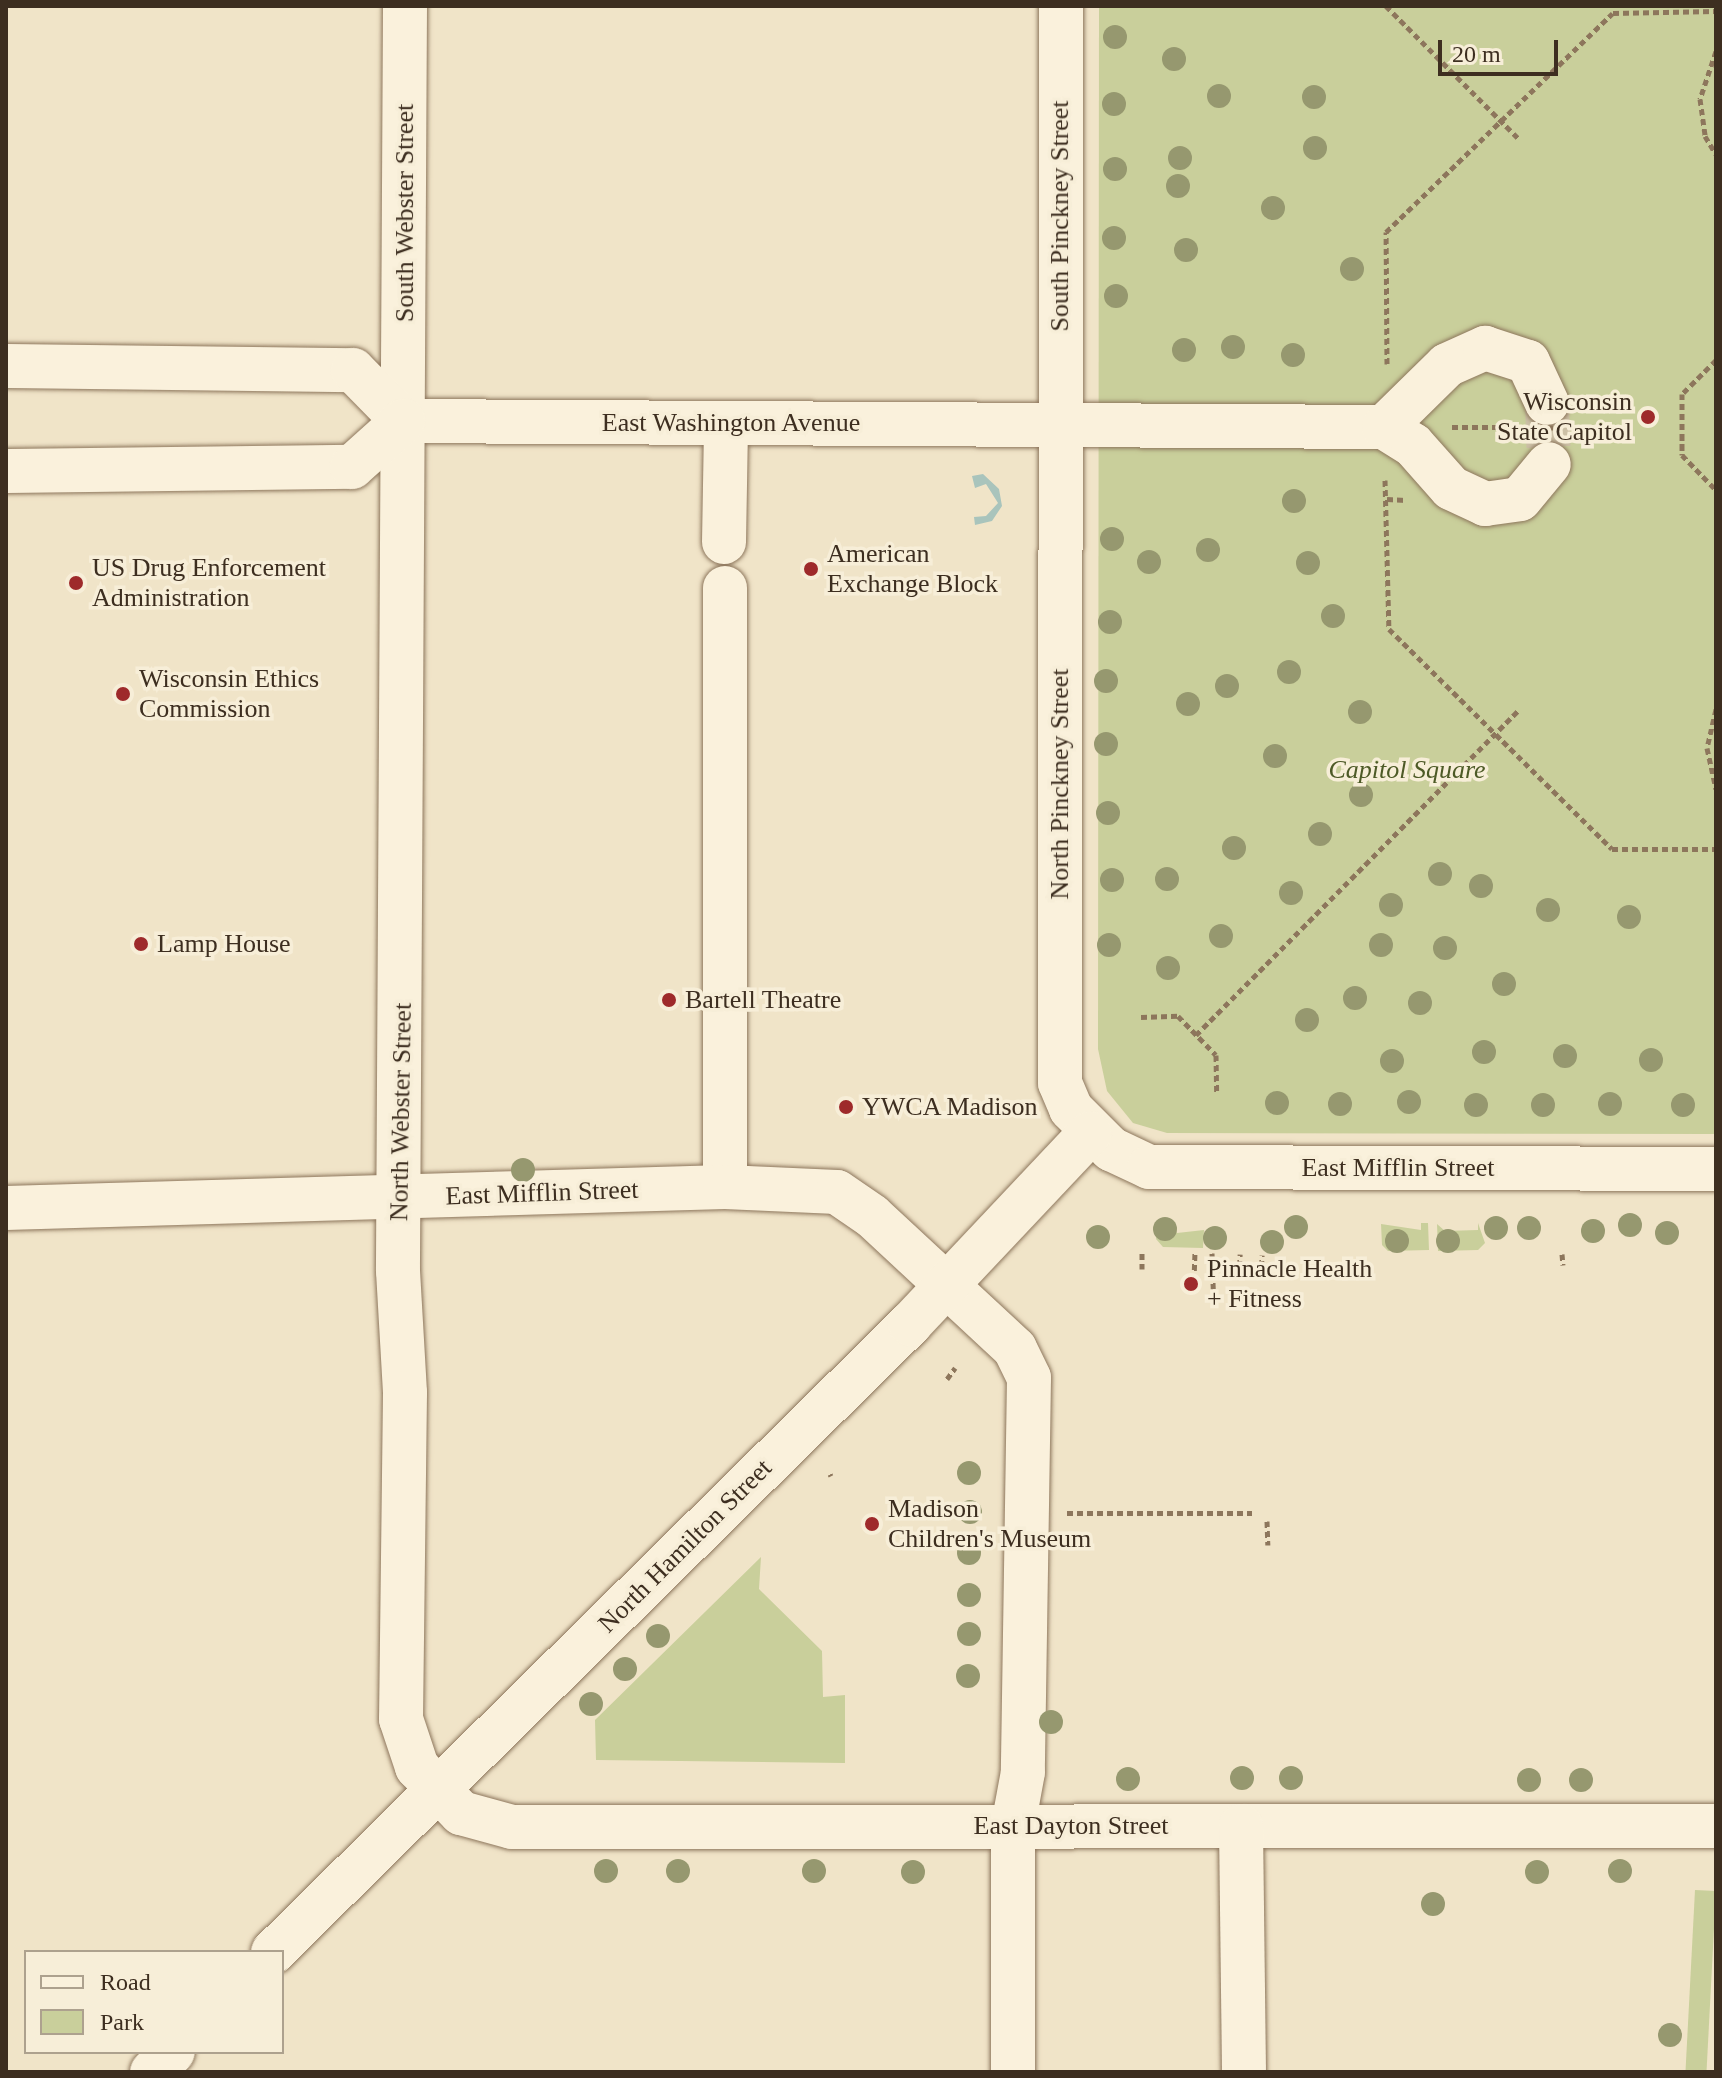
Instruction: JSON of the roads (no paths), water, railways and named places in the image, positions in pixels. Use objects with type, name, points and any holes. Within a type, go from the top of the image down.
[{"type":"street","name":"South Webster Street","points":[[403,421],[405,6]]},
{"type":"street","name":"South Pinckney Street","points":[[1058,425],[1061,6]]},
{"type":"street","points":[[1549,464],[1520,499],[1477,503],[1384,447],[1447,365],[1485,348],[1528,362],[1551,419]]},
{"type":"street","points":[[6,366],[353,370],[403,421],[352,467],[6,471]]},
{"type":"street","name":"East Washington Avenue","points":[[403,421],[1058,425],[1384,447]]},
{"type":"street","name":"North Webster Street","points":[[403,421],[401,1719],[407,1748],[436,1792]]},
{"type":"street","points":[[724,542],[726,423]]},
{"type":"street","name":"North Pinckney Street","points":[[1058,425],[1060,1083],[1090,1133]]},
{"type":"street","points":[[725,588],[725,1187]]},
{"type":"street","name":"East Mifflin Street","points":[[1090,1133],[1149,1167],[1716,1169]]},
{"type":"street","name":"North Hamilton Street","points":[[275,1950],[947,1285],[1090,1133]]},
{"type":"street","name":"East Mifflin Street","points":[[6,1208],[725,1187],[837,1192],[947,1285]]},
{"type":"street","points":[[947,1285],[1021,1356],[1029,1378],[1023,1772],[1013,1826],[1013,2072]]},
{"type":"street","name":"East Dayton Street","points":[[436,1792],[461,1813],[512,1827],[1716,1826]]},
{"type":"street","points":[[1241,1826],[1244,2072]]},
{"type":"street","points":[[152,2072],[171,2054]]},
{"type":"water","points":[[983,474],[999,489],[1002,506],[992,521],[975,525],[974,517],[986,516],[998,503],[986,484],[975,488],[972,476]]},
{"type":"tunnel","points":[[1547,403],[1549,464]]},
{"type":"place","name":"Wisconsin State Capitol","points":[[1648,417]]},
{"type":"place","name":"American Exchange Block","points":[[811,569]]},
{"type":"place","name":"US Drug Enforcement Administration","points":[[76,583]]},
{"type":"place","name":"Wisconsin Ethics Commission","points":[[123,694]]},
{"type":"place","name":"Lamp House","points":[[141,944]]},
{"type":"place","name":"Bartell Theatre","points":[[669,1000]]},
{"type":"place","name":"YWCA Madison","points":[[846,1107]]},
{"type":"place","name":"Pinnacle Health + Fitness","points":[[1191,1284]]},
{"type":"place","name":"Madison Children's Museum","points":[[872,1524]]},
{"type":"park label","name":"Capitol Square","points":[[1407,770]]}]
